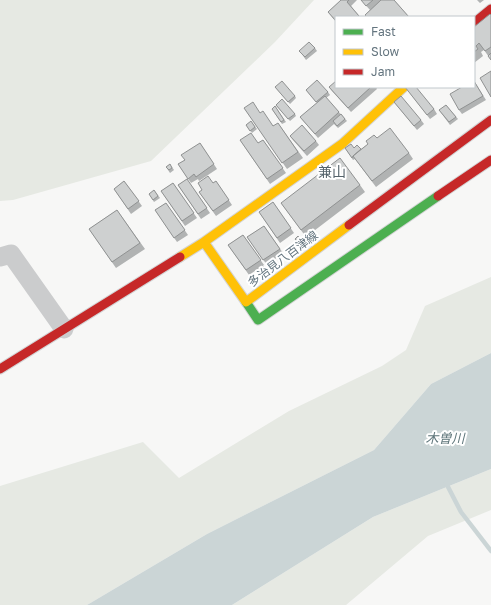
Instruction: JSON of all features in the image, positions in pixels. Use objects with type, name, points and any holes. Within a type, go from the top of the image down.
[{"type":"main road","points":[[475,22],[491,9]]},
{"type":"main road","points":[[0,369],[204,242],[342,144],[403,88]]},
{"type":"main road","name":"多治見八百津線","points":[[204,242],[246,302],[491,120]]},
{"type":"main road","points":[[246,302],[258,320],[491,160]]},
{"type":"street","points":[[0,257],[11,254],[64,329]]},
{"type":"shaded area","points":[[0,0],[314,0],[275,42],[151,161],[13,200],[0,201]]},
{"type":"shaded area","points":[[491,277],[491,353],[431,384],[374,450],[207,534],[87,605],[0,605],[0,486],[143,442],[179,478],[289,411],[382,366],[406,350],[425,306]]},
{"type":"shaded area","points":[[491,469],[491,510],[428,536],[346,605],[232,605],[373,517]]},
{"type":"water","name":"木曽川","points":[[491,353],[491,469],[373,517],[232,605],[87,605],[207,534],[374,450],[431,384]]},
{"type":"building","points":[[341,0],[349,0],[347,2],[359,16],[335,16],[335,20],[328,12]]},
{"type":"building","points":[[361,0],[373,0],[366,6]]},
{"type":"building","points":[[381,0],[394,0],[408,16],[366,16],[365,15]]},
{"type":"building","points":[[490,14],[491,15],[491,47],[485,51],[479,43],[476,46],[478,49],[475,51],[475,26]]},
{"type":"building","points":[[309,42],[315,48],[305,57],[299,51]]},
{"type":"building","points":[[491,53],[491,60],[488,56]]},
{"type":"building","points":[[491,71],[491,97],[480,78]]},
{"type":"building","points":[[317,80],[328,92],[316,102],[306,90]]},
{"type":"building","points":[[282,81],[295,96],[288,102],[275,87]]},
{"type":"building","points":[[335,82],[335,88],[370,88],[348,108],[329,87]]},
{"type":"building","points":[[475,83],[483,96],[459,110],[450,94],[460,88],[475,88]]},
{"type":"building","points":[[406,88],[417,88],[434,109],[427,115]]},
{"type":"building","points":[[325,96],[339,112],[315,134],[300,117]]},
{"type":"building","points":[[401,96],[421,120],[414,126],[394,102]]},
{"type":"building","points":[[282,99],[295,114],[288,119],[276,105]]},
{"type":"building","points":[[253,102],[260,113],[263,111],[273,126],[278,123],[298,152],[282,163],[244,108]]},
{"type":"building","points":[[446,105],[456,117],[449,122],[439,110]]},
{"type":"building","points":[[275,106],[284,120],[281,122],[272,109]]},
{"type":"building","points":[[341,114],[345,119],[337,126],[333,121]]},
{"type":"building","points":[[251,121],[255,127],[250,131],[246,125]]},
{"type":"building","points":[[302,125],[316,141],[304,151],[290,136]]},
{"type":"building","points":[[390,128],[409,153],[372,181],[353,156],[368,144],[366,141],[374,135],[377,138]]},
{"type":"building","points":[[251,133],[258,143],[263,140],[283,168],[267,179],[240,140]]},
{"type":"building","points":[[200,143],[214,164],[196,177],[194,174],[188,179],[178,164],[185,160],[181,155]]},
{"type":"building","points":[[351,144],[354,148],[357,145],[361,149],[352,158],[345,148]]},
{"type":"building","points":[[340,158],[360,185],[301,230],[281,203]]},
{"type":"building","points":[[170,164],[172,168],[169,170],[166,167]]},
{"type":"building","points":[[208,176],[213,183],[216,181],[229,200],[213,211],[199,192],[202,190],[198,183]]},
{"type":"building","points":[[187,179],[207,208],[198,214],[178,185]]},
{"type":"building","points":[[124,181],[139,201],[128,209],[114,189]]},
{"type":"building","points":[[173,183],[194,213],[182,221],[161,191]]},
{"type":"building","points":[[154,190],[158,196],[153,200],[149,194]]},
{"type":"building","points":[[273,202],[291,228],[277,238],[259,212]]},
{"type":"building","points":[[166,203],[185,230],[174,238],[155,210]]},
{"type":"building","points":[[117,210],[140,243],[112,262],[89,229]]},
{"type":"building","points":[[264,226],[280,249],[263,260],[247,237]]},
{"type":"building","points":[[243,235],[261,260],[246,270],[228,245]]},
{"type":"building","points":[[298,236],[302,242],[299,244],[295,239]]},
{"type":"building","points":[[263,266],[265,270],[261,273],[259,269]]},
{"type":"waterway","points":[[446,483],[461,512],[491,551]]},
{"type":"traffic: fast","points":[[246,302],[258,320],[438,196]]},
{"type":"traffic: slow","points":[[204,242],[342,144],[403,88]]},
{"type":"traffic: slow","points":[[180,257],[204,242],[246,302],[349,225]]},
{"type":"traffic: jam","points":[[475,22],[491,9]]},
{"type":"traffic: jam","points":[[349,225],[491,120]]},
{"type":"traffic: jam","points":[[438,196],[491,160]]},
{"type":"traffic: jam","points":[[0,369],[180,257]]},
{"type":"district","name":"兼山","points":[[332,172]]}]
